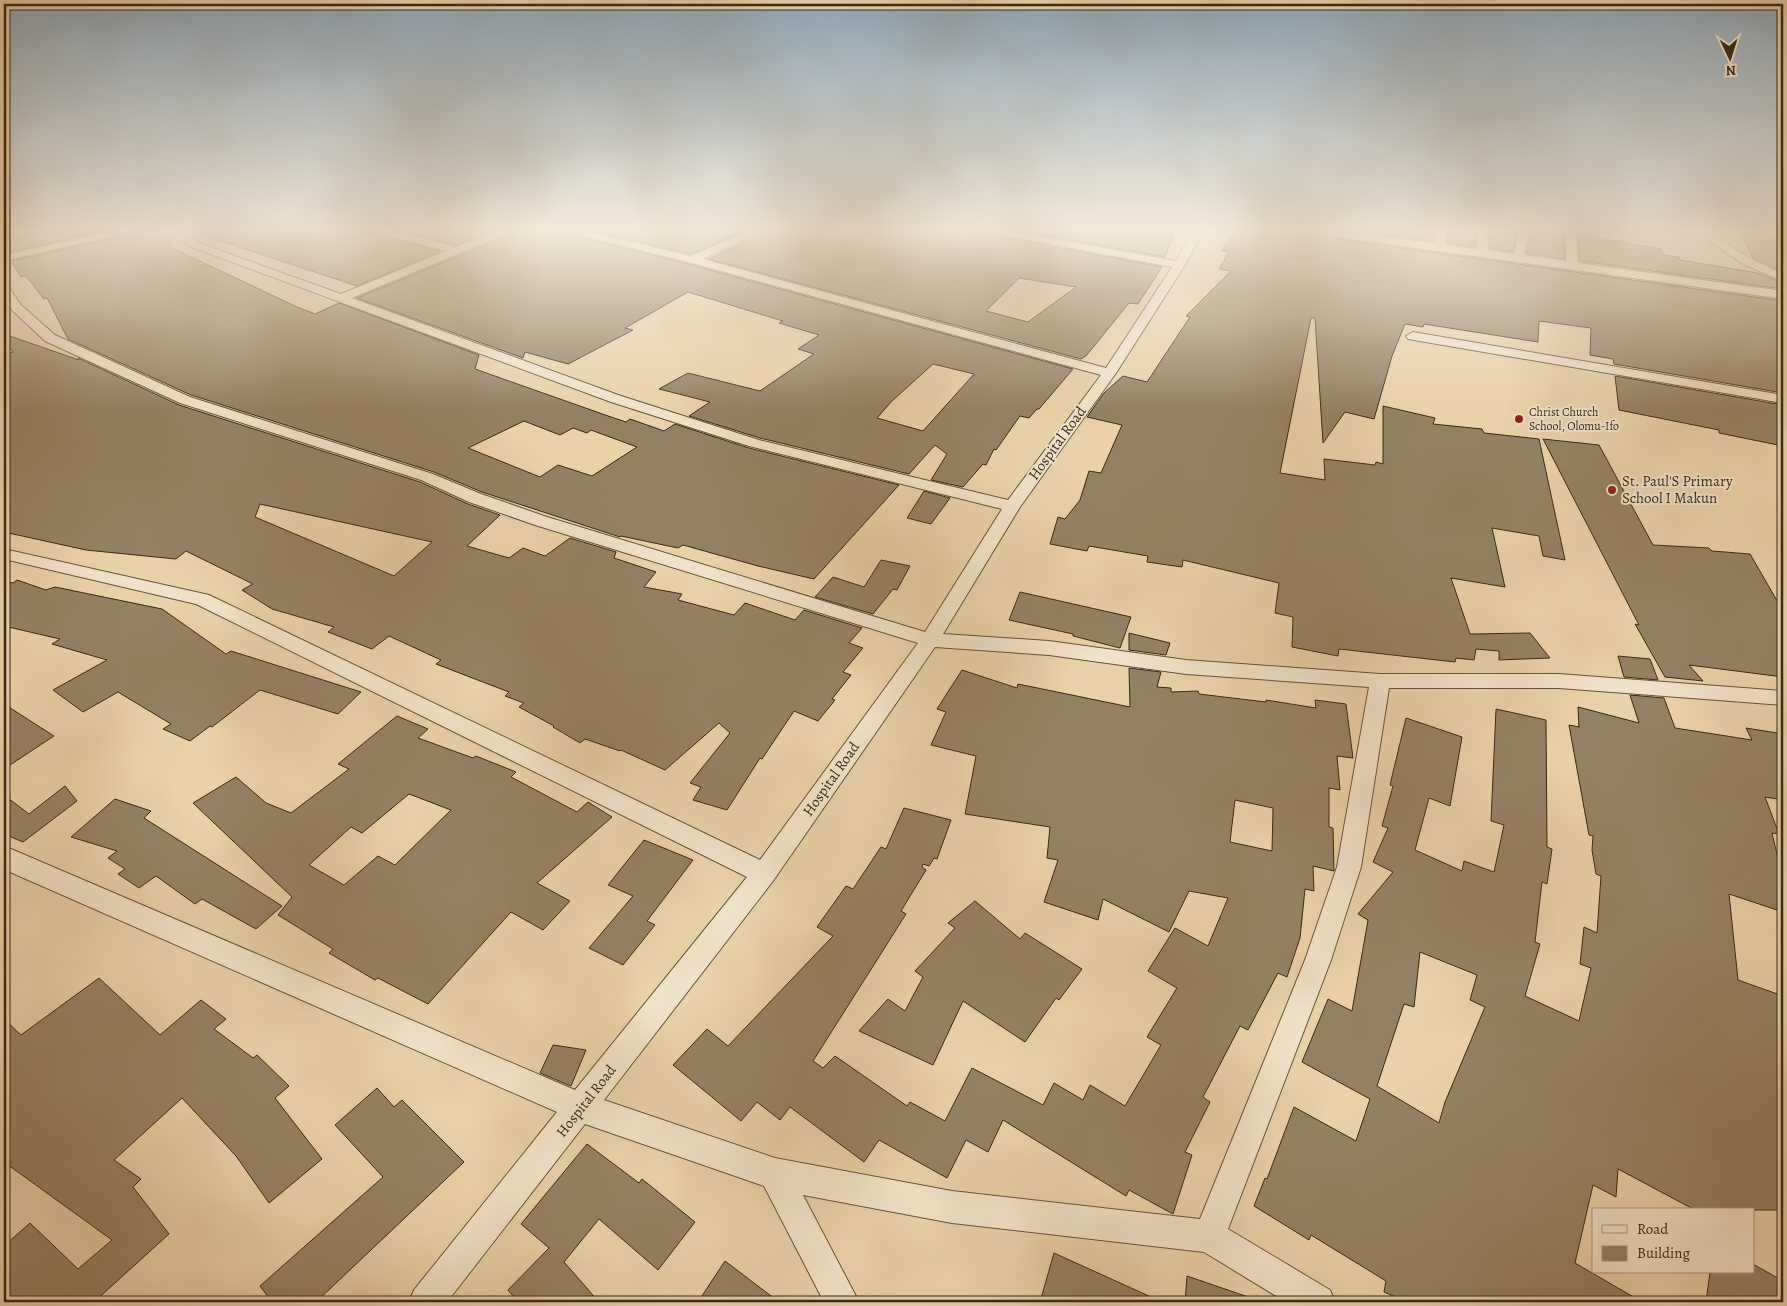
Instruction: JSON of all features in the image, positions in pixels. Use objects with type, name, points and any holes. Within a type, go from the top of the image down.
[{"type":"street","points":[[5,290],[17,308],[50,338],[185,400],[427,478],[475,498],[541,521],[930,640],[1050,648],[1186,667],[1380,681],[1559,681],[1783,698]]},
{"type":"street","points":[[316,290],[616,399],[754,443],[1012,506]]},
{"type":"street","points":[[340,299],[361,290]]},
{"type":"street","points":[[803,290],[1109,373]]},
{"type":"street","name":"Hospital Road","points":[[426,1302],[764,874],[930,640],[1012,506],[1109,373],[1163,290]]},
{"type":"street","points":[[1745,290],[1783,295]]},
{"type":"street","points":[[1413,336],[1783,398]]},
{"type":"street","points":[[4,554],[202,599],[764,874]]},
{"type":"street","points":[[1209,1236],[1318,960],[1349,867],[1380,681]]},
{"type":"street","points":[[4,856],[37,873],[581,1107],[775,1174],[952,1207],[1209,1236],[1318,1302]]},
{"type":"street","points":[[775,1174],[842,1302]]},
{"type":"building","points":[[37,290],[261,290],[315,314],[339,303],[479,355],[475,369],[626,422],[630,419],[664,431],[675,424],[749,448],[899,485],[814,579],[683,545],[678,548],[620,537],[482,492],[434,472],[191,395],[68,339],[47,298],[44,299]],"holes":[[[524,421],[560,435],[573,428],[587,433],[591,430],[637,447],[592,476],[558,465],[540,477],[468,448]]]},
{"type":"building","points":[[376,290],[783,290],[1073,369],[1029,418],[1020,416],[996,450],[994,449],[986,465],[983,464],[963,487],[931,480],[947,454],[935,445],[909,474],[760,438],[689,416],[710,402],[659,389],[688,373],[760,391],[814,354],[798,349],[819,335],[779,323],[783,321],[688,292],[625,328],[633,330],[568,364],[525,352],[523,358],[357,298]],"holes":[[[933,364],[974,374],[923,431],[877,418],[892,401]]]},
{"type":"building","points":[[824,290],[1007,290],[986,311],[1028,322],[1072,290],[1147,290],[1138,304],[1129,303],[1086,356],[1081,359]]},
{"type":"building","points":[[1212,290],[1703,290],[1783,301],[1783,393],[1614,364],[1613,359],[1590,355],[1591,328],[1539,321],[1538,342],[1424,324],[1423,327],[1405,324],[1392,356],[1374,419],[1345,412],[1323,443],[1315,318],[1311,318],[1280,473],[1325,480],[1324,459],[1375,465],[1376,462],[1383,464],[1383,406],[1435,418],[1433,424],[1482,429],[1484,433],[1539,439],[1565,560],[1543,556],[1539,536],[1492,528],[1505,587],[1451,578],[1470,634],[1530,633],[1550,658],[1499,660],[1499,651],[1476,649],[1474,660],[1456,658],[1455,662],[1339,649],[1338,656],[1292,647],[1293,617],[1275,613],[1279,583],[1183,560],[1182,567],[1147,562],[1148,556],[1089,546],[1087,551],[1050,544],[1058,517],[1065,519],[1080,500],[1089,471],[1101,473],[1122,425],[1087,417],[1104,393],[1123,376],[1147,382],[1190,317],[1186,316]]},
{"type":"building","points":[[4,334],[79,360],[78,358],[179,405],[420,482],[468,504],[500,515],[467,546],[509,558],[523,548],[545,556],[570,538],[616,552],[614,558],[656,572],[644,587],[682,594],[678,600],[734,615],[745,603],[795,620],[804,610],[862,628],[849,643],[863,648],[843,672],[851,675],[832,699],[835,700],[818,721],[794,711],[762,759],[760,758],[727,810],[693,800],[701,787],[690,783],[730,733],[719,723],[665,770],[621,750],[585,739],[580,743],[519,707],[524,703],[505,696],[509,692],[436,664],[441,660],[389,636],[372,649],[328,632],[334,627],[272,609],[242,590],[253,584],[186,551],[176,559],[86,550],[4,532],[4,355],[13,352],[4,341]],"holes":[[[260,504],[432,542],[394,576],[255,517]]]},
{"type":"building","points":[[1615,376],[1783,405],[1783,446],[1719,433],[1719,430],[1619,410]]},
{"type":"building","points":[[1543,439],[1599,445],[1653,545],[1709,548],[1712,551],[1750,554],[1783,611],[1783,677],[1689,665],[1703,681],[1665,677],[1635,624],[1639,625]]},
{"type":"building","points":[[924,491],[950,498],[931,524],[907,518]]},
{"type":"building","points":[[881,560],[910,566],[897,590],[893,589],[873,614],[815,597],[833,577],[864,587]]},
{"type":"building","points":[[17,580],[46,590],[55,587],[162,609],[226,654],[231,651],[361,692],[338,714],[260,690],[212,727],[210,726],[190,741],[163,729],[171,724],[118,692],[83,712],[53,690],[107,660],[52,644],[60,639],[4,626],[4,581],[13,583]]},
{"type":"building","points":[[1020,592],[1131,617],[1120,648],[1073,636],[1073,634],[1009,620]]},
{"type":"building","points":[[1129,633],[1170,643],[1166,655],[1129,650]]},
{"type":"building","points":[[1618,656],[1650,659],[1658,680],[1624,677]]},
{"type":"building","points":[[1129,668],[1161,672],[1157,687],[1171,688],[1171,692],[1198,691],[1199,694],[1266,702],[1266,700],[1316,708],[1315,700],[1346,704],[1353,758],[1337,756],[1340,790],[1329,788],[1329,827],[1333,828],[1334,871],[1313,866],[1314,891],[1305,889],[1300,938],[1287,977],[1278,973],[1248,1030],[1240,1026],[1203,1097],[1210,1102],[1185,1152],[1192,1155],[1173,1214],[1129,1190],[1126,1196],[1003,1120],[988,1152],[966,1140],[947,1178],[879,1140],[864,1162],[790,1107],[780,1120],[757,1102],[741,1121],[673,1065],[707,1029],[728,1046],[833,936],[817,927],[846,886],[853,889],[881,847],[886,849],[904,808],[951,820],[937,859],[934,858],[929,866],[923,864],[922,867],[926,870],[901,911],[906,914],[813,1061],[823,1068],[835,1056],[907,1106],[910,1102],[945,1121],[972,1068],[1043,1105],[1054,1083],[1083,1100],[1090,1085],[1125,1106],[1161,1045],[1147,1037],[1177,988],[1148,971],[1175,928],[1208,946],[1228,898],[1189,891],[1169,932],[1103,899],[1098,920],[1044,902],[1058,860],[1047,858],[1050,827],[965,814],[976,756],[931,745],[946,712],[937,709],[962,670],[1017,688],[1018,684],[1130,707]],"holes":[[[1235,800],[1273,808],[1272,851],[1230,842]]]},
{"type":"building","points":[[1630,695],[1664,698],[1675,728],[1752,740],[1746,728],[1783,734],[1783,800],[1765,797],[1779,834],[1772,833],[1783,880],[1783,912],[1729,894],[1738,980],[1783,996],[1783,1210],[1691,1208],[1618,1169],[1616,1197],[1593,1185],[1575,1263],[1642,1302],[1407,1302],[1384,1292],[1386,1281],[1311,1235],[1309,1240],[1254,1206],[1265,1178],[1267,1179],[1294,1107],[1356,1141],[1370,1099],[1302,1062],[1328,999],[1352,1011],[1368,920],[1358,914],[1393,872],[1373,862],[1388,828],[1382,826],[1393,786],[1390,785],[1406,718],[1462,737],[1450,806],[1429,798],[1415,850],[1462,871],[1464,861],[1494,872],[1504,825],[1491,821],[1496,709],[1546,720],[1547,847],[1552,849],[1547,884],[1542,882],[1535,942],[1540,944],[1525,996],[1579,1021],[1591,968],[1580,964],[1584,927],[1597,933],[1601,876],[1596,874],[1592,850],[1593,836],[1589,835],[1569,725],[1579,727],[1578,707],[1639,723]],"holes":[[[1420,952],[1477,975],[1470,1000],[1485,1007],[1445,1102],[1439,1123],[1377,1086],[1404,1004],[1414,1007]]]},
{"type":"building","points":[[4,704],[54,736],[4,769]]},
{"type":"building","points":[[397,716],[428,729],[418,738],[473,758],[476,756],[516,772],[511,777],[577,812],[588,802],[612,817],[537,883],[570,901],[543,930],[511,912],[428,1004],[378,978],[375,980],[329,953],[333,949],[278,915],[292,897],[193,803],[236,777],[266,803],[291,813],[349,769],[338,764]],"holes":[[[409,794],[451,810],[395,865],[378,856],[344,885],[309,865],[351,827],[362,833]]]},
{"type":"building","points":[[65,786],[77,801],[23,842],[4,834],[4,795],[29,814]]},
{"type":"building","points":[[115,799],[151,811],[144,818],[282,906],[256,929],[202,899],[195,904],[156,876],[139,888],[118,874],[125,869],[108,858],[117,851],[71,837]]},
{"type":"building","points":[[644,840],[693,860],[647,921],[655,925],[623,965],[589,948],[633,896],[608,885]]},
{"type":"building","points":[[975,901],[1020,939],[1025,933],[1082,969],[1059,1000],[1056,998],[1025,1042],[963,1001],[933,1065],[859,1031],[888,999],[905,1011],[923,977],[915,971],[955,928],[948,923]]},
{"type":"building","points":[[99,978],[160,1035],[201,1000],[226,1019],[214,1029],[253,1058],[257,1055],[289,1086],[275,1098],[322,1159],[269,1203],[236,1156],[182,1098],[114,1160],[141,1179],[133,1187],[169,1234],[94,1302],[4,1302],[4,1246],[30,1223],[78,1269],[112,1240],[4,1162],[4,1019],[21,1035]]},
{"type":"building","points":[[553,1045],[586,1050],[571,1086],[540,1073]]},
{"type":"building","points":[[377,1088],[394,1107],[402,1100],[464,1162],[316,1302],[272,1302],[260,1286],[383,1177],[335,1125]]},
{"type":"building","points":[[587,1144],[639,1183],[642,1179],[695,1222],[658,1270],[599,1219],[564,1262],[599,1302],[518,1302],[508,1290],[549,1248],[521,1224]]},
{"type":"building","points":[[1054,1253],[1162,1302],[1040,1302]]},
{"type":"building","points":[[725,1261],[779,1302],[698,1302]]},
{"type":"building","points":[[1754,1265],[1783,1281],[1783,1302],[1706,1302],[1710,1274],[1754,1274]]},
{"type":"building","points":[[1187,1276],[1254,1299],[1253,1302],[1185,1302]]},
{"type":"place","name":"Christ Church School, Olomu-Ifo","points":[[1519,419]]},
{"type":"place","name":"St. Paul'S Primary School I Makun","points":[[1612,490]]}]
